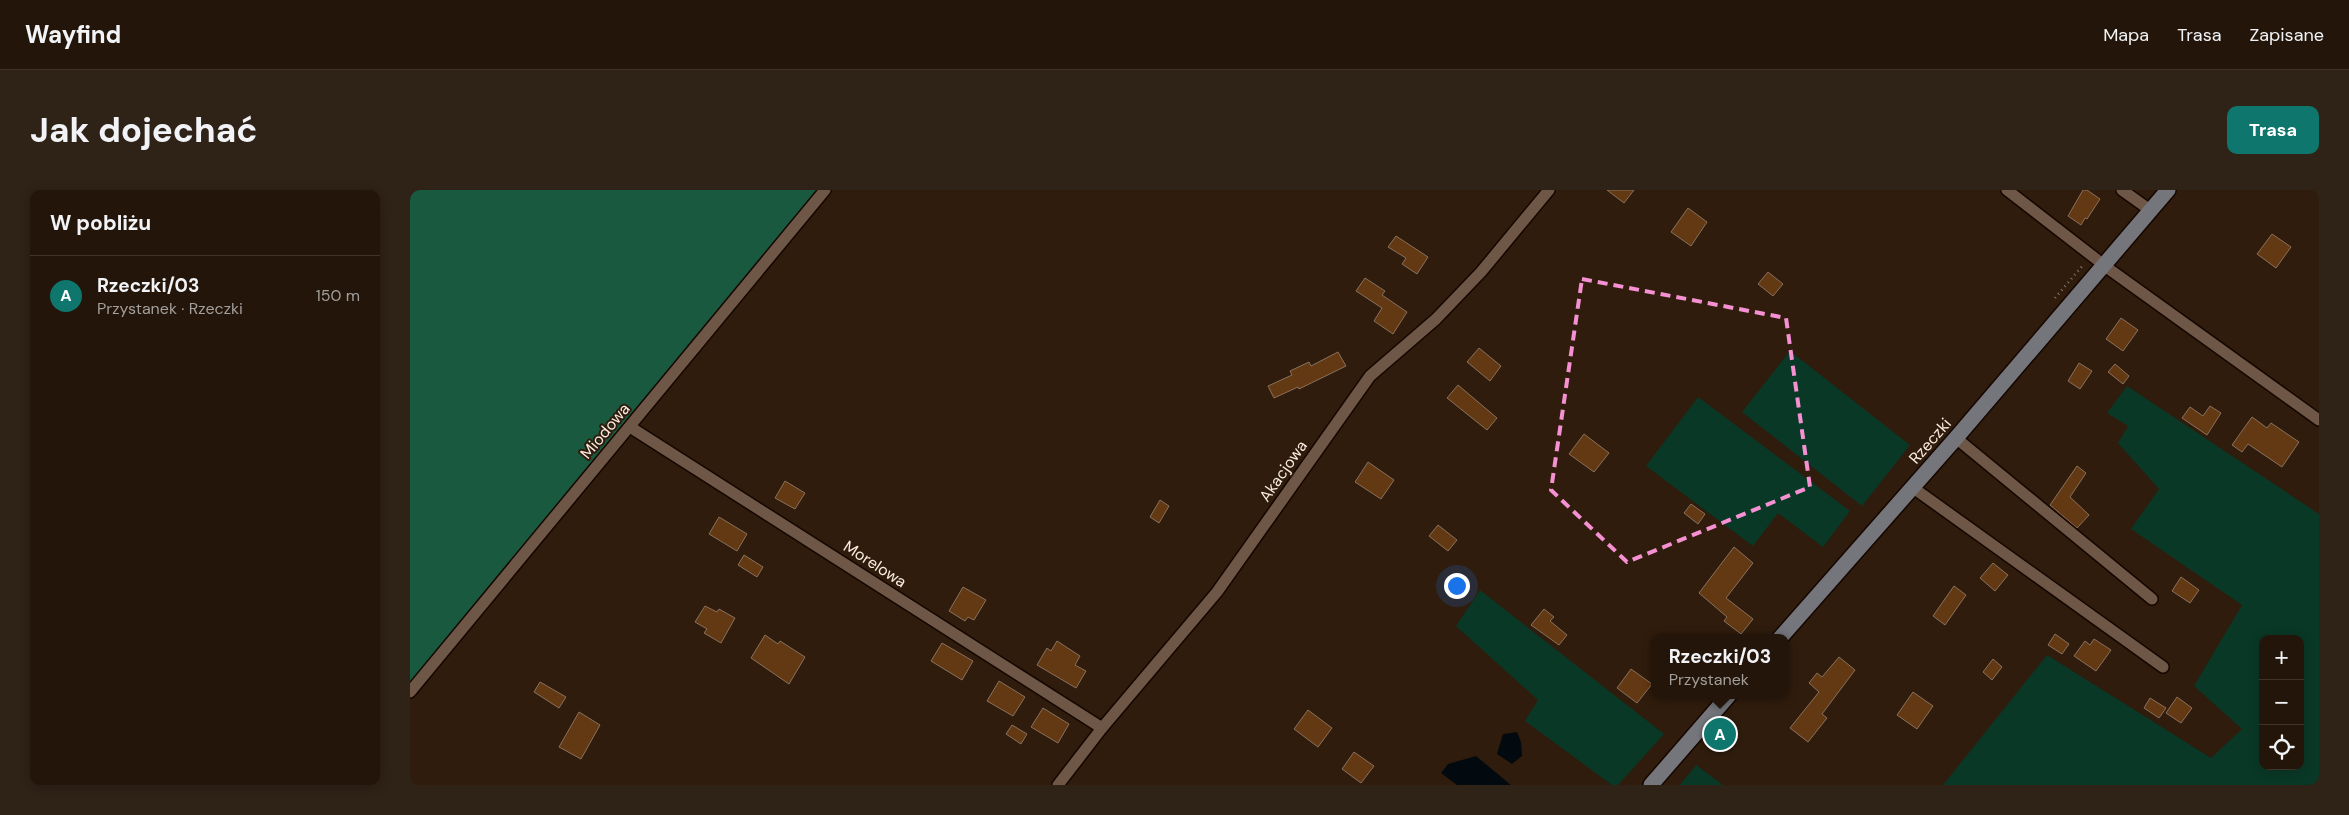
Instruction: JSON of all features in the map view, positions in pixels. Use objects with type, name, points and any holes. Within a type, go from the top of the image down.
[{"type":"main road","name":"Rzeczki","points":[[1784,634],[1956,438],[2168,190]]},
{"type":"main road","points":[[1651,785],[1726,699]]},
{"type":"street","name":"Miodowa","points":[[410,692],[825,190]]},
{"type":"street","name":"Akacjowa","points":[[1058,785],[1102,728],[1217,592],[1370,376],[1436,319],[1481,272],[1549,190]]},
{"type":"street","points":[[2007,190],[2104,264],[2319,420]]},
{"type":"street","points":[[2122,190],[2150,210]]},
{"type":"street","name":"Morelowa","points":[[630,427],[1102,728]]},
{"type":"street","points":[[1956,438],[2152,599]]},
{"type":"street","points":[[1912,488],[2163,667]]},
{"type":"highlighted area","points":[[1582,279],[1786,318],[1810,487],[1627,562],[1551,490]]},
{"type":"green space","points":[[410,190],[825,190],[410,692]]},
{"type":"green space","points":[[1790,351],[1910,445],[1862,506],[1742,412]]},
{"type":"green space","points":[[2127,386],[2319,514],[2319,785],[1943,785],[2047,655],[2211,758],[2242,729],[2194,686],[2242,605],[2131,529],[2159,489],[2118,443],[2128,426],[2107,413]]},
{"type":"green space","points":[[1698,397],[1850,511],[1823,547],[1778,513],[1753,546],[1646,466]]},
{"type":"green space","points":[[1480,590],[1664,734],[1618,785],[1612,785],[1525,721],[1538,700],[1456,626]]},
{"type":"green space","points":[[1696,765],[1723,785],[1680,785]]},
{"type":"shaded area","points":[[1517,732],[1521,742],[1522,756],[1512,764],[1497,754],[1503,734]]},
{"type":"shaded area","points":[[1476,756],[1511,785],[1457,785],[1441,773],[1448,764]]},
{"type":"building","points":[[1607,190],[1634,190],[1624,203]]},
{"type":"building","points":[[2083,190],[2087,190],[2100,199],[2081,225],[2068,216]]},
{"type":"building","points":[[1688,208],[1707,222],[1691,246],[1671,232]]},
{"type":"building","points":[[2272,234],[2291,247],[2276,268],[2257,254]]},
{"type":"building","points":[[1396,236],[1428,257],[1417,274],[1402,264],[1406,258],[1388,247]]},
{"type":"building","points":[[1768,272],[1783,284],[1773,296],[1758,284]]},
{"type":"building","points":[[1365,278],[1385,291],[1382,295],[1407,312],[1393,334],[1374,321],[1382,308],[1356,291]]},
{"type":"building","points":[[2121,318],[2138,330],[2123,351],[2106,339]]},
{"type":"building","points":[[1479,348],[1501,366],[1490,381],[1467,362]]},
{"type":"building","points":[[1338,352],[1346,366],[1299,389],[1298,387],[1274,398],[1268,386],[1292,375],[1290,371],[1309,362],[1311,366]]},
{"type":"building","points":[[2079,363],[2092,371],[2080,389],[2068,381]]},
{"type":"building","points":[[2115,364],[2129,376],[2123,384],[2108,372]]},
{"type":"building","points":[[1458,385],[1497,418],[1487,430],[1447,398]]},
{"type":"building","points":[[2210,406],[2221,413],[2207,435],[2182,418],[2190,407],[2203,416]]},
{"type":"building","points":[[2252,417],[2267,428],[2271,423],[2299,442],[2282,467],[2248,444],[2242,452],[2232,445]]},
{"type":"building","points":[[1584,434],[1609,453],[1594,472],[1569,454]]},
{"type":"building","points":[[1368,462],[1394,480],[1381,499],[1355,482]]},
{"type":"building","points":[[2077,466],[2086,473],[2070,497],[2089,515],[2077,528],[2050,505]]},
{"type":"building","points":[[785,481],[805,493],[795,509],[775,498]]},
{"type":"building","points":[[1160,500],[1169,506],[1159,523],[1150,517]]},
{"type":"building","points":[[1691,504],[1705,514],[1698,524],[1684,513]]},
{"type":"building","points":[[719,517],[747,534],[737,551],[709,534]]},
{"type":"building","points":[[1438,525],[1457,540],[1448,551],[1429,536]]},
{"type":"building","points":[[1734,547],[1753,563],[1726,598],[1753,619],[1741,634],[1724,621],[1727,617],[1699,593]]},
{"type":"building","points":[[744,555],[763,567],[757,577],[738,565]]},
{"type":"building","points":[[1993,563],[2008,575],[1995,591],[1980,578]]},
{"type":"building","points":[[2181,577],[2199,590],[2190,603],[2172,591]]},
{"type":"building","points":[[1954,586],[1966,595],[1945,625],[1933,616]]},
{"type":"building","points":[[963,587],[986,600],[974,620],[968,617],[965,621],[949,611]]},
{"type":"building","points":[[705,606],[717,612],[719,609],[735,618],[721,643],[704,633],[707,629],[695,622]]},
{"type":"building","points":[[1544,609],[1554,617],[1550,621],[1567,635],[1559,645],[1531,625]]},
{"type":"building","points":[[2055,634],[2069,644],[2062,654],[2048,645]]},
{"type":"building","points":[[765,635],[778,644],[780,641],[805,657],[789,684],[751,658]]},
{"type":"building","points":[[2094,639],[2111,650],[2096,671],[2074,656],[2085,641],[2090,645]]},
{"type":"building","points":[[1057,641],[1080,656],[1075,665],[1086,671],[1076,688],[1037,665],[1047,648],[1051,651]]},
{"type":"building","points":[[942,643],[973,661],[962,680],[931,661]]},
{"type":"building","points":[[1839,657],[1855,670],[1822,714],[1827,718],[1808,742],[1790,728],[1819,692],[1809,683],[1817,673],[1822,677]]},
{"type":"building","points":[[1993,659],[2002,667],[1992,680],[1983,672]]},
{"type":"building","points":[[1631,669],[1651,683],[1637,703],[1617,688]]},
{"type":"building","points":[[999,681],[1025,697],[1013,716],[987,701]]},
{"type":"building","points":[[540,682],[566,697],[559,708],[534,692]]},
{"type":"building","points":[[1913,692],[1933,706],[1917,729],[1897,715]]},
{"type":"building","points":[[2177,697],[2192,708],[2181,723],[2166,713]]},
{"type":"building","points":[[2150,698],[2166,708],[2159,718],[2144,708]]},
{"type":"building","points":[[1043,708],[1069,724],[1058,743],[1031,727]]},
{"type":"building","points":[[1308,710],[1332,728],[1318,747],[1294,729]]},
{"type":"building","points":[[579,712],[600,725],[581,759],[559,747]]},
{"type":"building","points":[[1012,725],[1027,734],[1021,744],[1006,734]]},
{"type":"building","points":[[1354,752],[1374,766],[1361,783],[1342,769]]},
{"type":"place","name":"Rzeczki/03","points":[[1720,734]]}]
